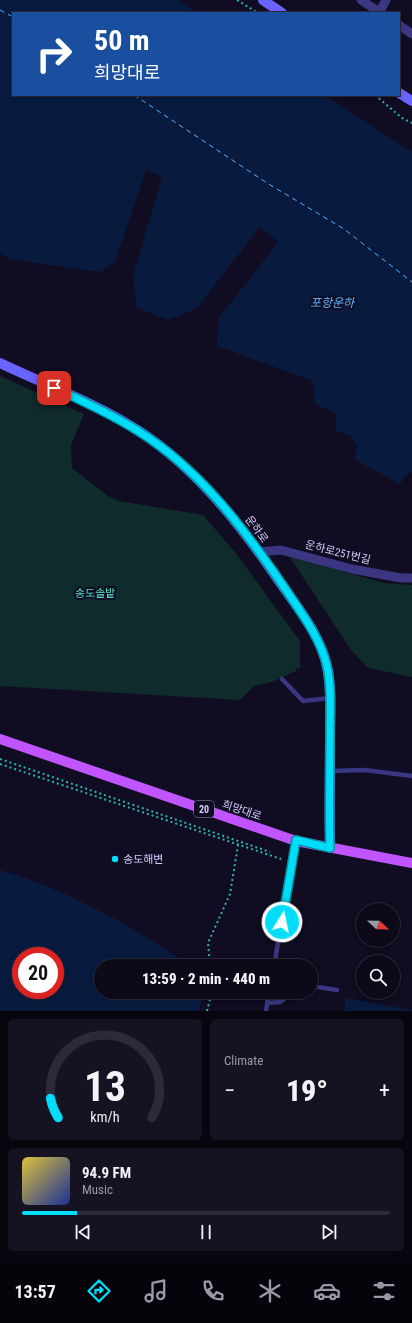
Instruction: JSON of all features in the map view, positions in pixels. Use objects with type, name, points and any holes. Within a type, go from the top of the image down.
[{"type":"main road","name":"희망대로","points":[[0,739],[296,840],[330,848],[412,863]]},
{"type":"street","points":[[263,0],[281,12]]},
{"type":"street","points":[[361,0],[379,12]]},
{"type":"street","points":[[380,12],[386,0]]},
{"type":"street","points":[[400,26],[412,34]]},
{"type":"street","points":[[400,94],[412,101]]},
{"type":"street","name":"운하로","points":[[0,363],[112,415],[153,441],[190,472],[214,495],[258,552],[298,608],[319,644],[327,668],[330,698],[330,848]]},
{"type":"street","name":"운하로251번길","points":[[258,552],[281,550],[352,569],[401,578],[412,578]]},
{"type":"lane","points":[[282,679],[303,701],[330,698]]},
{"type":"lane","points":[[330,771],[365,770],[412,776]]},
{"type":"lane","points":[[275,959],[296,840]]},
{"type":"lane","points":[[318,987],[336,990]]},
{"type":"lane","points":[[266,1011],[268,999]]},
{"type":"lane","points":[[267,1003],[280,1002],[284,999]]},
{"type":"path","points":[[237,0],[256,12]]},
{"type":"path","points":[[376,96],[402,118],[412,123]]},
{"type":"path","points":[[0,759],[270,852]]},
{"type":"path","points":[[0,764],[281,859]]},
{"type":"path","points":[[209,959],[208,943],[230,894],[238,845]]},
{"type":"path","points":[[207,1011],[210,999]]},
{"type":"green space","name":"송도솔밭","points":[[0,376],[84,414],[71,445],[72,468],[108,496],[119,501],[203,515],[235,552],[300,641],[300,668],[272,682],[254,686],[240,700],[0,686]]},
{"type":"green space","points":[[289,556],[384,583],[412,585],[412,677],[368,668],[351,650]]},
{"type":"water","name":"포항운하","points":[[0,0],[178,0],[196,12],[12,12],[12,96],[326,96],[412,152],[412,472],[405,476],[400,484],[354,459],[357,447],[351,436],[335,430],[337,414],[315,404],[313,381],[217,346],[219,318],[278,242],[260,227],[196,309],[168,320],[137,308],[133,276],[162,177],[146,170],[115,262],[100,272],[9,259],[0,253]]},
{"type":"water","points":[[0,870],[24,877],[49,887],[99,910],[180,959],[94,959],[94,999],[202,999],[199,1011],[0,1011]]},
{"type":"water","points":[[346,998],[412,1010],[412,1011],[344,1011]]},
{"type":"ferry route","points":[[0,10],[12,16]]},
{"type":"ferry route","points":[[136,96],[267,183],[344,229],[412,282]]},
{"type":"place","name":"송도해변","points":[[115,859]]},
{"type":"route","points":[[54,388],[112,415],[139,432],[167,452],[202,483],[235,521],[278,579],[313,633],[324,655],[329,681],[330,698],[330,848],[312,845],[296,840],[282,922]]}]
